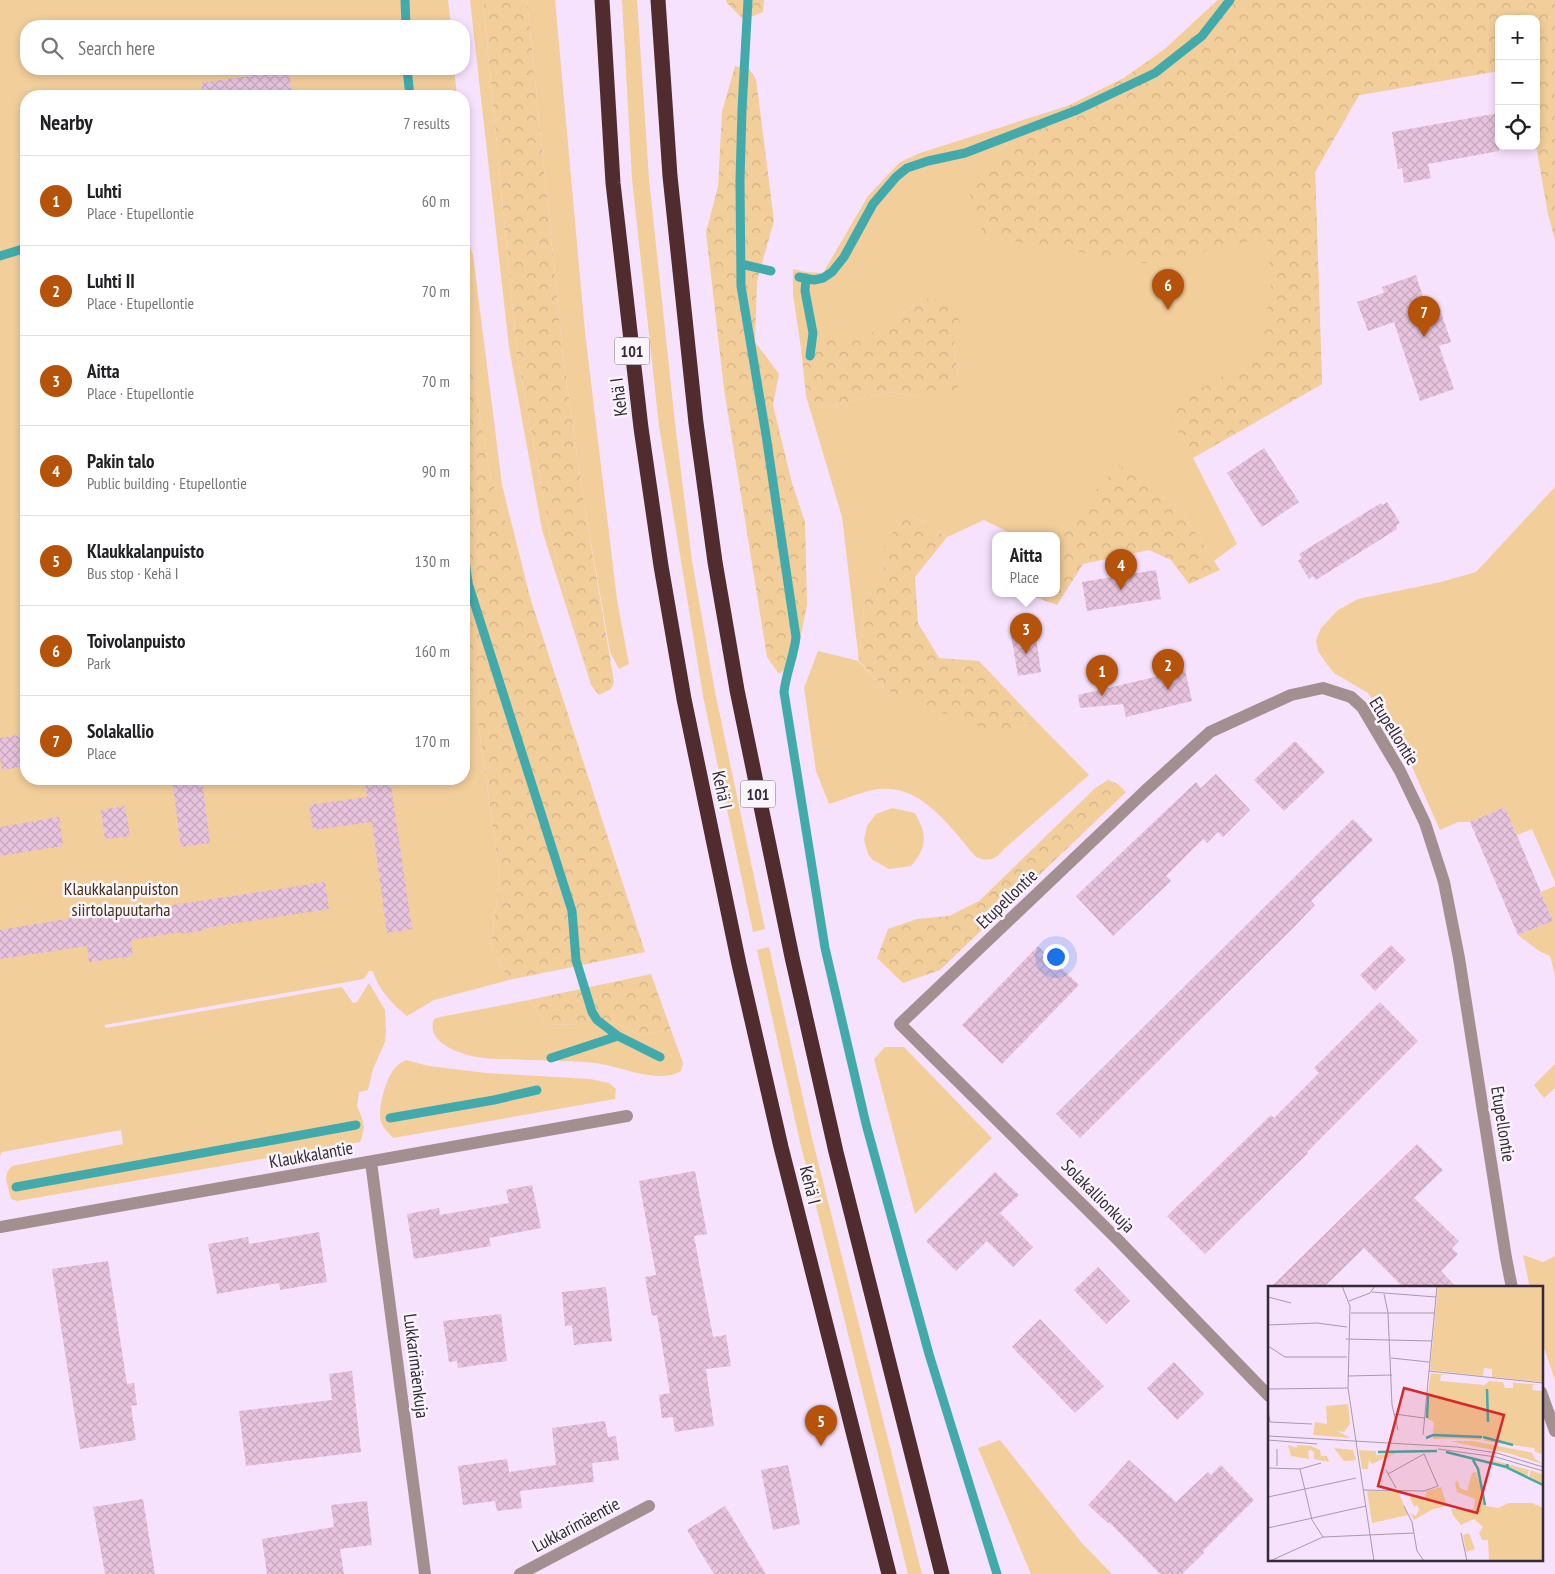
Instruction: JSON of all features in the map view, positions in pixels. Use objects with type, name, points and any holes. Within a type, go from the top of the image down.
[{"type":"highway","name":"Kehä I","points":[[602,0],[613,183],[641,428],[661,566],[684,700],[739,964],[781,1147],[889,1574]]},
{"type":"highway","name":"Kehä I","points":[[658,0],[670,176],[694,413],[715,562],[737,690],[792,957],[836,1152],[942,1574]]},
{"type":"street","name":"Etupellontie","points":[[900,1024],[1145,791],[1210,732],[1290,696],[1323,688],[1351,697],[1362,707],[1400,771],[1425,823],[1444,882],[1459,958],[1512,1286]]},
{"type":"street","name":"Solakallionkuja","points":[[900,1024],[1110,1232],[1268,1395]]},
{"type":"street","name":"Klaukkalantie","points":[[0,1226],[627,1116]]},
{"type":"street","name":"Lukkarimäenkuja","points":[[372,1162],[425,1574]]},
{"type":"street","points":[[1542,1395],[1555,1431]]},
{"type":"street","name":"Lukkarimäentie","points":[[520,1574],[649,1506]]},
{"type":"green space","name":"Klaukkalanpuiston siirtolapuutarha","points":[[0,0],[448,0],[450,20],[20,20],[20,75],[455,75],[456,90],[20,90],[20,785],[470,785],[470,668],[500,876],[491,946],[509,980],[434,1000],[407,1016],[386,996],[378,984],[373,971],[369,971],[364,979],[104,1025],[106,1028],[342,987],[353,1003],[357,1002],[369,983],[385,1010],[386,1033],[385,1042],[373,1069],[368,1090],[359,1092],[357,1106],[364,1127],[360,1142],[17,1201],[11,1199],[6,1179],[7,1172],[12,1166],[123,1144],[121,1130],[2,1152],[0,1156]]},
{"type":"green space","points":[[470,0],[483,0],[517,354],[550,534],[591,685],[542,530],[509,347]]},
{"type":"green space","points":[[483,0],[527,0],[563,356],[584,503],[614,682],[611,689],[599,695],[591,685],[550,534],[517,354]]},
{"type":"green space","points":[[527,0],[555,0],[585,332],[617,600],[629,664],[619,669],[610,652],[584,503],[563,356]]},
{"type":"green space","points":[[622,0],[637,0],[649,179],[692,561],[715,692],[765,929],[753,932],[703,696],[659,426],[632,179]]},
{"type":"green space","points":[[726,0],[764,0],[763,12],[744,20]]},
{"type":"green space","points":[[1218,0],[1555,0],[1540,15],[1495,15],[1495,72],[1359,95],[1315,172],[1322,384],[1193,458],[1237,544],[1214,561],[1179,508],[1119,466],[1058,532],[1008,532],[984,520],[947,537],[909,513],[886,542],[884,573],[865,598],[859,662],[887,691],[1017,728],[1037,722],[1089,775],[998,856],[988,860],[976,857],[935,811],[910,794],[896,790],[876,789],[829,804],[816,771],[804,688],[818,651],[859,661],[842,517],[806,396],[822,408],[890,392],[920,397],[959,379],[953,344],[923,298],[900,316],[863,339],[818,338],[801,348],[793,295],[793,269],[823,273],[868,196],[900,162],[920,153],[1070,105],[1124,78],[1165,49]]},
{"type":"green space","points":[[1218,0],[1555,0],[1555,240],[1548,214],[1537,150],[1540,150],[1540,15],[1495,15],[1495,72],[1359,95],[1315,172],[1322,384],[1192,458],[1166,410],[1259,354],[1271,289],[1267,237],[1150,264],[984,236],[966,185],[1070,105],[1124,78],[1165,49]]},
{"type":"green space","points":[[735,66],[749,69],[756,79],[774,221],[757,281],[755,342],[779,374],[773,405],[792,483],[805,522],[807,605],[796,659],[779,674],[767,657],[724,389],[706,232],[718,187],[722,112]]},
{"type":"green space","points":[[470,246],[473,255],[502,485],[536,621],[490,474],[470,362]]},
{"type":"green space","points":[[923,298],[949,301],[963,328],[953,344],[959,379],[958,390],[949,397],[920,397],[890,392],[822,408],[806,396],[801,348],[818,338],[863,338],[900,316]]},
{"type":"green space","points":[[470,362],[490,474],[645,952],[509,980],[491,946],[500,876],[470,668]]},
{"type":"green space","points":[[1119,465],[1179,508],[1220,570],[1189,584],[1171,560],[1149,550],[1083,564],[1057,605],[1035,597],[1060,597],[1060,532],[1058,532]]},
{"type":"green space","points":[[1555,487],[1555,882],[1532,829],[1517,835],[1505,807],[1470,822],[1458,822],[1440,830],[1401,742],[1368,693],[1334,673],[1318,651],[1316,640],[1321,628],[1338,610],[1358,599],[1441,582],[1476,572]]},
{"type":"green space","points":[[909,513],[947,537],[915,577],[918,623],[939,658],[979,661],[1037,722],[1017,728],[986,729],[887,691],[859,661],[865,597],[884,573],[885,542]]},
{"type":"green space","points":[[1108,780],[1118,784],[1126,792],[940,970],[903,983],[877,958],[888,929],[917,919],[949,916],[979,901],[1095,788]]},
{"type":"green space","points":[[892,808],[915,813],[922,828],[924,840],[917,859],[911,866],[889,869],[873,860],[868,854],[864,840],[867,826],[876,814]]},
{"type":"green space","points":[[1555,886],[1555,975],[1550,956],[1539,951],[1518,935],[1553,921],[1541,892]]},
{"type":"green space","points":[[769,947],[812,1138],[922,1574],[908,1574],[800,1142],[757,950]]},
{"type":"green space","points":[[651,974],[671,1030],[640,1035],[616,1023],[547,1025],[529,1000]]},
{"type":"green space","points":[[529,1000],[547,1025],[616,1023],[640,1035],[671,1030],[683,1063],[681,1071],[672,1075],[662,1076],[595,1063],[481,1058],[446,1046],[435,1035],[434,1019]]},
{"type":"green space","points":[[885,1047],[904,1047],[992,1138],[915,1214],[874,1059]]},
{"type":"green space","points":[[406,1060],[429,1066],[486,1073],[590,1079],[609,1083],[616,1089],[615,1099],[393,1138],[381,1122],[381,1103],[391,1074],[398,1065]]},
{"type":"green space","points":[[1555,1064],[1555,1088],[1544,1098],[1534,1085]]},
{"type":"green space","points":[[1523,1255],[1543,1262],[1555,1256],[1555,1380],[1542,1342],[1542,1286],[1530,1286]]},
{"type":"green space","points":[[1000,1440],[1081,1542],[1112,1574],[1031,1574],[978,1448]]},
{"type":"building","points":[[255,75],[290,75],[291,90],[202,90],[201,83]]},
{"type":"building","points":[[1495,114],[1495,150],[1499,151],[1428,164],[1431,178],[1404,183],[1402,168],[1398,169],[1392,132]]},
{"type":"building","points":[[1416,275],[1428,313],[1440,309],[1451,342],[1439,346],[1454,389],[1420,401],[1394,322],[1368,331],[1357,302],[1384,293],[1382,287]]},
{"type":"building","points":[[1264,448],[1299,502],[1262,527],[1227,473]]},
{"type":"building","points":[[1387,502],[1400,523],[1396,526],[1397,529],[1316,580],[1313,576],[1309,579],[1298,561],[1302,558],[1299,554],[1381,503],[1383,505]]},
{"type":"building","points":[[1156,570],[1161,599],[1087,611],[1082,582]]},
{"type":"building","points":[[1035,631],[1041,672],[1018,676],[1011,635]]},
{"type":"building","points":[[1185,670],[1192,701],[1126,717],[1123,704],[1080,708],[1078,695]]},
{"type":"building","points":[[20,735],[20,767],[2,770],[0,738]]},
{"type":"building","points":[[1295,741],[1325,772],[1284,811],[1254,780]]},
{"type":"building","points":[[1216,774],[1250,810],[1223,837],[1218,832],[1207,843],[1203,839],[1166,876],[1171,881],[1113,936],[1076,896],[1196,782],[1201,788]]},
{"type":"building","points":[[173,785],[203,785],[210,843],[181,847]]},
{"type":"building","points":[[366,785],[391,785],[412,929],[387,933],[372,822],[313,830],[309,805],[367,797]]},
{"type":"building","points":[[125,806],[130,836],[105,839],[101,810]]},
{"type":"building","points":[[1505,807],[1553,921],[1518,935],[1470,822]]},
{"type":"building","points":[[59,817],[63,846],[0,856],[0,827]]},
{"type":"building","points":[[1353,819],[1373,840],[1311,901],[1315,905],[1294,927],[1080,1138],[1056,1114]]},
{"type":"building","points":[[325,882],[329,909],[206,928],[206,930],[181,934],[181,932],[131,940],[133,956],[89,962],[87,946],[0,959],[0,930]]},
{"type":"building","points":[[1391,945],[1406,960],[1375,991],[1360,975]]},
{"type":"building","points":[[1038,946],[1079,985],[1002,1064],[962,1025]]},
{"type":"building","points":[[1380,1002],[1418,1041],[1205,1254],[1167,1216],[1271,1115],[1274,1118],[1319,1073],[1314,1068]]},
{"type":"building","points":[[1417,1144],[1443,1170],[1414,1198],[1459,1241],[1452,1248],[1458,1254],[1441,1271],[1455,1286],[1402,1286],[1364,1248],[1325,1286],[1272,1286]]},
{"type":"building","points":[[695,1171],[707,1234],[694,1236],[713,1337],[726,1335],[731,1366],[706,1369],[714,1426],[675,1432],[673,1417],[662,1418],[659,1395],[670,1393],[657,1315],[652,1316],[645,1277],[656,1275],[639,1181]]},
{"type":"building","points":[[995,1172],[1019,1195],[1000,1213],[1033,1247],[1013,1267],[987,1241],[956,1271],[926,1241]]},
{"type":"building","points":[[532,1185],[541,1228],[489,1238],[491,1246],[414,1259],[407,1214],[439,1208],[440,1215],[509,1203],[506,1190]]},
{"type":"building","points":[[319,1232],[327,1282],[280,1290],[279,1283],[217,1294],[208,1244],[248,1237],[249,1244]]},
{"type":"building","points":[[108,1261],[127,1384],[134,1383],[137,1405],[131,1406],[136,1440],[80,1449],[52,1269]]},
{"type":"building","points":[[1098,1267],[1130,1301],[1106,1324],[1074,1290]]},
{"type":"building","points":[[606,1287],[612,1341],[574,1345],[572,1325],[565,1326],[562,1292]]},
{"type":"building","points":[[501,1314],[507,1361],[458,1368],[457,1361],[449,1362],[443,1321]]},
{"type":"building","points":[[1040,1319],[1104,1386],[1075,1413],[1012,1347]]},
{"type":"building","points":[[1174,1362],[1204,1394],[1177,1420],[1147,1388]]},
{"type":"building","points":[[352,1371],[361,1452],[246,1466],[239,1411],[332,1400],[329,1374]]},
{"type":"building","points":[[605,1421],[608,1437],[616,1436],[619,1460],[592,1463],[594,1482],[520,1491],[522,1508],[497,1511],[495,1501],[463,1505],[458,1466],[507,1459],[509,1472],[556,1465],[552,1428]]},
{"type":"building","points":[[1129,1460],[1176,1502],[1208,1472],[1211,1475],[1221,1465],[1254,1500],[1182,1574],[1160,1574],[1109,1522],[1088,1505]]},
{"type":"building","points":[[788,1465],[800,1524],[773,1530],[761,1470]]},
{"type":"building","points":[[143,1499],[155,1574],[105,1574],[93,1507]]},
{"type":"building","points":[[367,1501],[372,1545],[340,1549],[344,1574],[267,1574],[262,1539],[334,1527],[331,1505]]},
{"type":"building","points":[[725,1506],[766,1574],[714,1574],[687,1530]]},
{"type":"waterway","points":[[405,0],[406,20]]},
{"type":"waterway","points":[[748,0],[740,180],[741,286],[766,435],[796,637],[784,692],[825,948],[866,1124],[929,1354],[997,1574]]},
{"type":"waterway","points":[[799,277],[814,280],[823,278],[832,272],[844,257],[873,204],[896,177],[907,168],[928,161],[965,153],[1077,110],[1155,73],[1202,36],[1230,0]]},
{"type":"waterway","points":[[408,75],[409,90]]},
{"type":"waterway","points":[[0,256],[20,250]]},
{"type":"waterway","points":[[741,264],[771,271]]},
{"type":"waterway","points":[[806,278],[805,291],[813,333],[810,356]]},
{"type":"waterway","points":[[470,589],[572,911],[576,960],[592,1012],[597,1020],[618,1036],[660,1057]]},
{"type":"waterway","points":[[551,1058],[618,1036]]},
{"type":"waterway","points":[[390,1118],[494,1100],[537,1090]]},
{"type":"waterway","points":[[16,1187],[356,1125]]},
{"type":"place","name":"Toivolanpuisto","points":[[1168,310]]},
{"type":"place","name":"Solakallio","points":[[1424,337]]},
{"type":"place","name":"Pakin talo","points":[[1121,590]]},
{"type":"place","name":"Aitta","points":[[1026,654]]},
{"type":"place","name":"Luhti II","points":[[1168,690]]},
{"type":"place","name":"Luhti","points":[[1102,696]]},
{"type":"place","name":"Klaukkalanpuisto","points":[[821,1446]]}]
